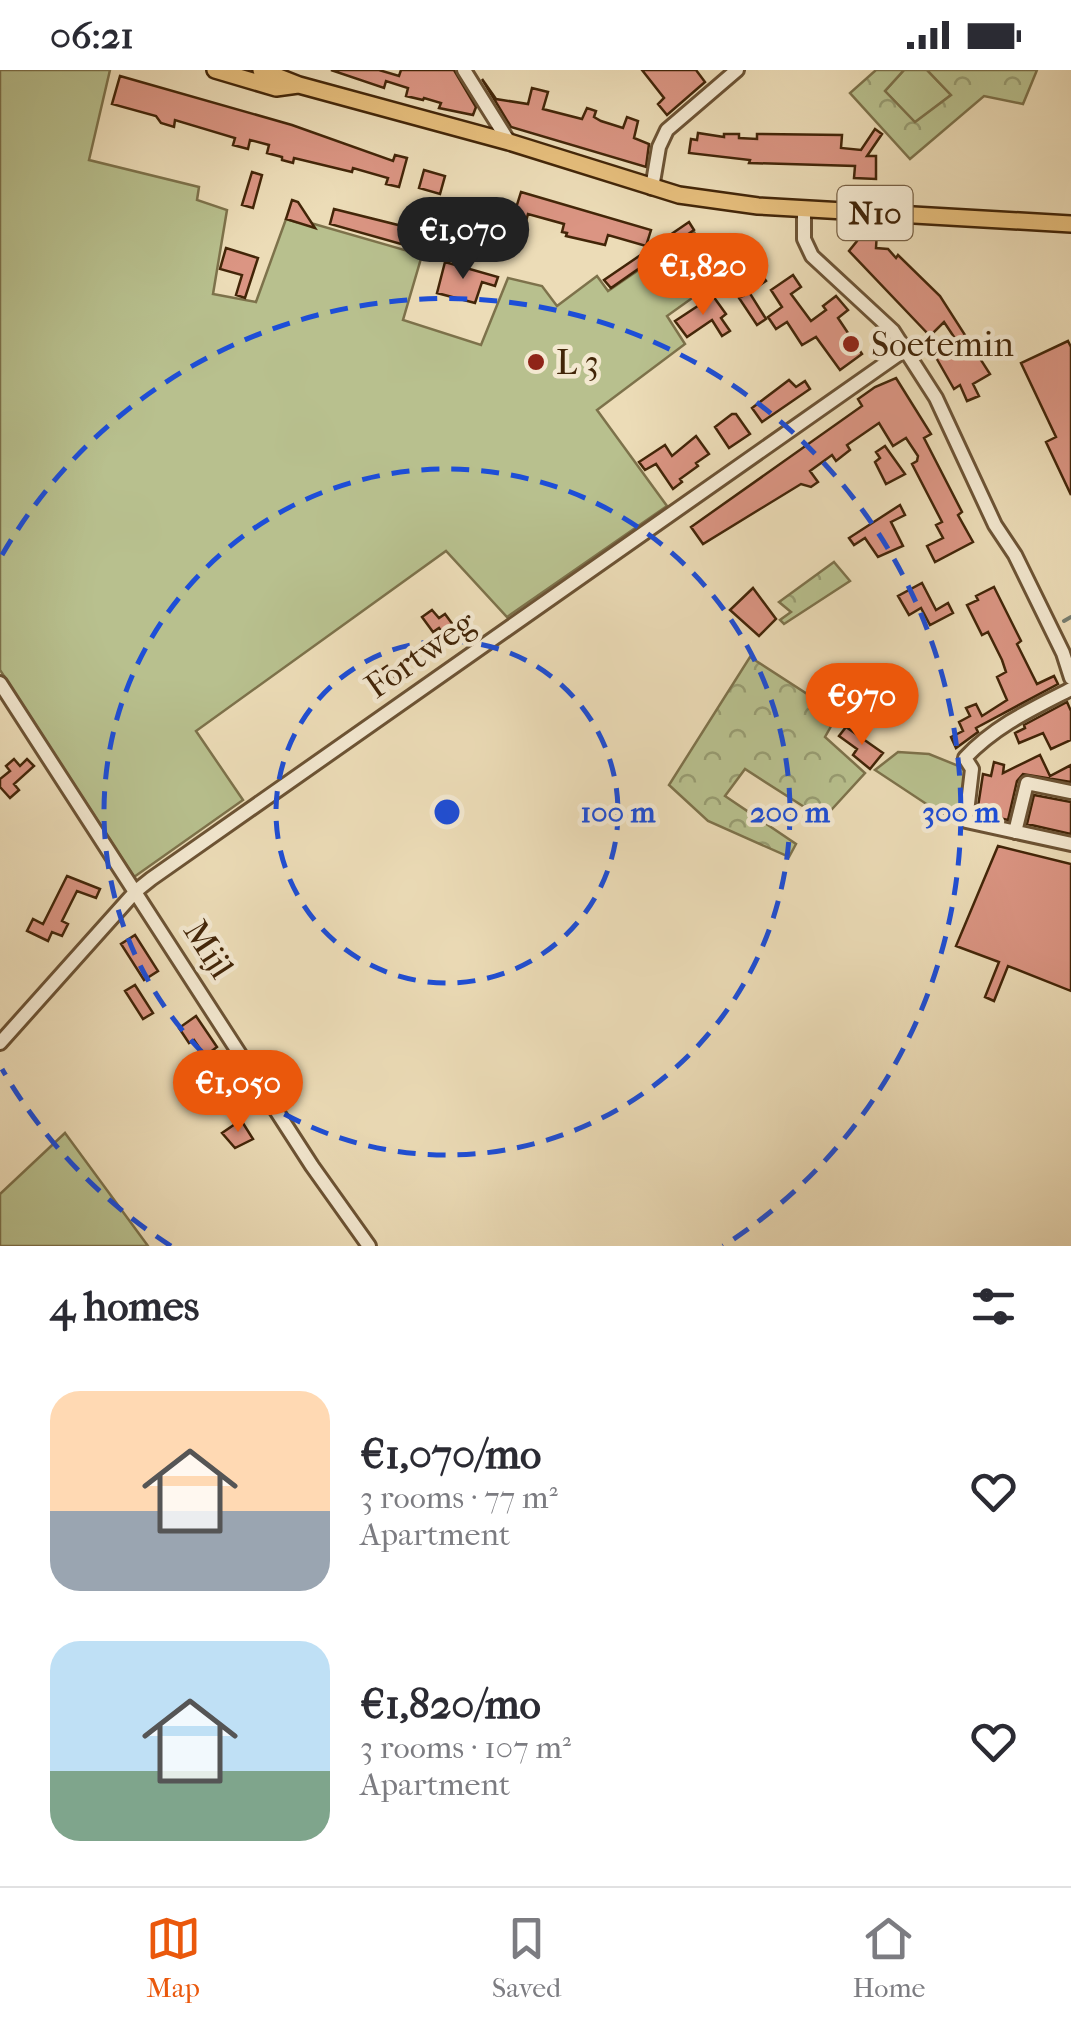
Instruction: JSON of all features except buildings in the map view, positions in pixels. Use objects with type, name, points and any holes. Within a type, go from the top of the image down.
[{"type":"main road","name":"N10","points":[[215,70],[276,88],[299,85]]},
{"type":"main road","name":"N10","points":[[262,70],[299,85],[509,142],[652,188],[719,202],[1071,224]]},
{"type":"street","points":[[464,70],[509,142]]},
{"type":"street","points":[[652,188],[659,147],[667,130],[737,70]]},
{"type":"street","points":[[804,209],[804,239],[812,256],[876,313],[906,349],[936,398],[995,525],[1015,555],[1063,653],[1071,678]]},
{"type":"street","name":"Fortweg","points":[[0,1043],[136,890],[906,349]]},
{"type":"street","name":"Mijl","points":[[0,684],[312,1166],[370,1246]]},
{"type":"street","points":[[1071,689],[1014,718],[964,758],[972,769],[966,821],[1071,844]]},
{"type":"street","points":[[1015,832],[1027,784],[1071,792]]},
{"type":"green space","points":[[0,70],[110,70],[89,160],[199,187],[197,200],[227,210],[213,294],[256,302],[286,219],[422,255],[403,320],[481,345],[508,278],[542,286],[557,306],[597,276],[608,291],[694,232],[723,276],[667,316],[685,344],[597,410],[667,506],[507,617],[446,551],[196,731],[243,800],[134,877],[0,670]]},
{"type":"green space","points":[[876,70],[904,70],[885,91],[915,122],[951,95],[927,70],[1037,70],[1023,104],[984,96],[910,159],[850,93]]},
{"type":"green space","points":[[904,70],[927,70],[951,95],[915,123],[885,91]]},
{"type":"green space","points":[[834,562],[850,581],[784,624],[780,620],[791,612],[779,602]]},
{"type":"green space","points":[[750,657],[838,714],[825,737],[865,773],[823,819],[745,769],[725,796],[796,844],[789,857],[708,821],[669,785]]},
{"type":"green space","points":[[898,752],[929,754],[966,769],[963,823],[940,813],[875,770]]},
{"type":"green space","points":[[65,1133],[148,1246],[0,1246],[0,1194]]},
{"type":"waterway","points":[[1064,621],[1071,617]]},
{"type":"place","name":"Soetemin","points":[[851,344]]},
{"type":"place","name":"L 3","points":[[536,362]]}]
